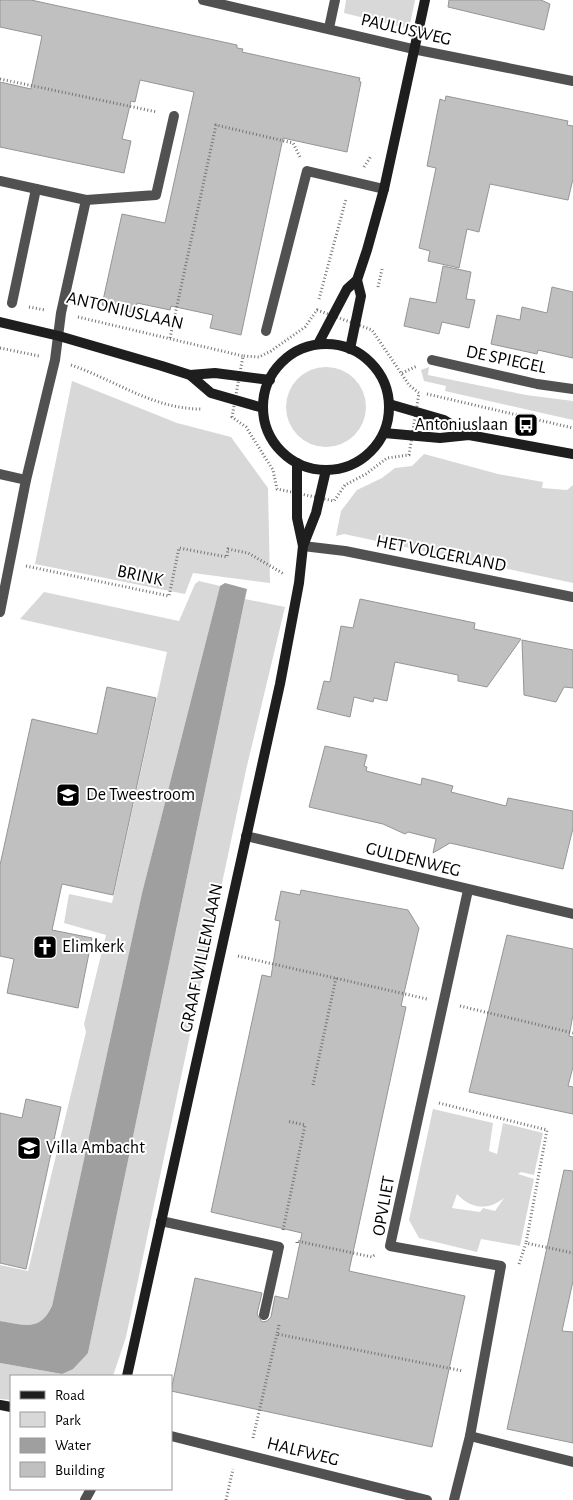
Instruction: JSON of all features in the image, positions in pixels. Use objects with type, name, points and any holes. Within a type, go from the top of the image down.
[{"type":"street","name":"PAULUSWEG","points":[[203,0],[329,28],[413,50],[573,81]]},
{"type":"street","points":[[329,28],[335,0]]},
{"type":"street","points":[[350,349],[361,296],[357,280],[384,189],[425,0]]},
{"type":"street","points":[[0,181],[86,200],[156,195],[174,116]]},
{"type":"street","points":[[266,331],[307,171],[384,189]]},
{"type":"street","points":[[12,303],[36,189]]},
{"type":"street","points":[[0,612],[26,480],[56,360],[61,313],[86,200]]},
{"type":"street","points":[[318,344],[347,289],[357,280]]},
{"type":"street","points":[[0,322],[59,336],[190,376],[211,393],[263,408]]},
{"type":"street","points":[[318,344],[350,349],[367,360],[380,375],[389,404],[384,432],[378,443],[361,460],[350,466],[326,470],[297,463],[277,446],[270,434],[263,408],[270,380],[278,366],[289,356],[303,348],[318,344]]},
{"type":"street","name":"DE SPIEGEL","points":[[432,360],[537,384],[573,389]]},
{"type":"street","points":[[190,376],[215,373],[270,380]]},
{"type":"street","points":[[389,404],[444,420],[469,435]]},
{"type":"street","points":[[384,432],[440,438],[469,435],[573,454]]},
{"type":"street","name":"GRAAF WILLEMLAAN","points":[[297,463],[297,518],[303,546]]},
{"type":"street","name":"GRAAF WILLEMLAAN","points":[[127,1375],[280,684],[299,583],[303,546],[312,524],[326,470]]},
{"type":"street","points":[[0,474],[26,480]]},
{"type":"street","name":"HET VOLGERLAND","points":[[303,546],[345,551],[573,597]]},
{"type":"street","name":"GULDENWEG","points":[[246,836],[573,914]]},
{"type":"street","name":"OPVLIET","points":[[468,890],[390,1246],[501,1266]]},
{"type":"street","points":[[161,1221],[279,1247],[264,1315]]},
{"type":"street","points":[[454,1500],[470,1436],[501,1266]]},
{"type":"street","name":"HALFWEG","points":[[172,1436],[427,1500]]},
{"type":"street","points":[[470,1436],[573,1462]]},
{"type":"path","points":[[0,79],[174,116]]},
{"type":"path","points":[[170,338],[216,125],[293,143],[307,171]]},
{"type":"path","points":[[232,417],[243,356],[260,357],[271,351],[305,327],[317,310],[347,196],[371,156],[396,138]]},
{"type":"path","name":"ANTONIUSLAAN","points":[[12,303],[243,356]]},
{"type":"path","points":[[317,310],[372,330],[409,385],[420,393],[573,428]]},
{"type":"path","points":[[0,348],[56,360],[90,371],[128,391],[179,409],[204,409]]},
{"type":"path","points":[[226,415],[246,427],[273,470],[277,489],[334,501],[345,485],[366,474],[387,458],[409,455],[420,393]]},
{"type":"path","name":"BRINK","points":[[11,563],[169,596],[179,548],[227,557],[228,549],[248,553],[299,583]]},
{"type":"path","points":[[220,952],[573,1032]]},
{"type":"path","points":[[313,1085],[336,978]]},
{"type":"path","points":[[422,1099],[547,1130],[526,1244],[518,1270],[501,1266]]},
{"type":"path","points":[[279,1247],[305,1125],[287,1121]]},
{"type":"path","points":[[295,1251],[297,1241],[372,1257],[390,1246]]},
{"type":"path","points":[[526,1244],[573,1253]]},
{"type":"path","points":[[249,1455],[280,1321]]},
{"type":"path","points":[[277,1334],[481,1375]]},
{"type":"path","points":[[226,1500],[237,1452]]},
{"type":"green space","points":[[346,0],[415,0],[409,29],[344,13]]},
{"type":"green space","points":[[318,367],[334,367],[355,378],[366,399],[366,415],[355,436],[334,447],[318,447],[304,441],[292,429],[286,415],[286,399],[292,385],[304,373]]},
{"type":"green space","points":[[429,367],[428,375],[526,395],[573,401],[573,420],[445,391],[446,386],[424,381],[421,370]]},
{"type":"green space","points":[[72,381],[177,423],[231,437],[268,488],[270,583],[193,573],[185,594],[35,564]]},
{"type":"green space","points":[[424,454],[498,474],[543,482],[542,488],[567,490],[573,485],[573,583],[344,534],[336,536],[341,511],[357,490],[382,478],[395,468],[412,466]]},
{"type":"green space","points":[[199,581],[220,586],[142,893],[52,1306],[42,1320],[37,1323],[24,1325],[0,1321],[0,1265],[28,1271],[86,1032],[84,1024],[106,935],[64,923],[69,894],[112,903],[167,652],[20,619],[44,592],[179,621],[195,584]]},
{"type":"green space","points":[[245,599],[285,607],[246,770],[126,1337],[113,1375],[10,1375],[10,1400],[0,1399],[0,1363],[62,1374],[88,1353]]},
{"type":"green space","points":[[433,1109],[493,1123],[489,1151],[497,1154],[503,1123],[543,1133],[534,1175],[521,1172],[518,1174],[534,1179],[520,1246],[481,1239],[477,1252],[419,1238],[409,1220]],"holes":[[[457,1194],[474,1205],[486,1206],[492,1205],[504,1198],[495,1211],[483,1208],[480,1212],[452,1208]]]},
{"type":"water","points":[[225,583],[247,589],[88,1353],[73,1369],[62,1374],[0,1363],[0,1321],[24,1325],[37,1323],[42,1320],[52,1306],[142,893],[220,586]]},
{"type":"building","points":[[0,0],[31,0],[237,45],[237,48],[243,49],[242,52],[360,78],[359,81],[361,82],[347,152],[283,138],[241,335],[210,328],[213,315],[171,306],[170,310],[137,303],[135,313],[102,305],[122,214],[165,223],[194,92],[140,80],[135,102],[131,101],[122,139],[131,141],[124,173],[0,147],[0,82],[31,89],[42,36],[0,27]]},
{"type":"building","points":[[449,0],[541,0],[550,4],[544,30],[448,7]]},
{"type":"building","points":[[446,96],[568,121],[567,125],[573,126],[573,179],[568,200],[490,184],[479,232],[467,229],[459,268],[428,261],[430,251],[419,248],[436,168],[427,166],[440,99],[445,101]]},
{"type":"building","points":[[443,266],[471,272],[466,299],[475,300],[469,328],[442,322],[439,334],[404,326],[410,298],[436,303]]},
{"type":"building","points":[[552,287],[573,292],[573,358],[538,350],[537,354],[491,344],[497,315],[520,320],[522,307],[547,313]]},
{"type":"building","points":[[360,599],[475,623],[474,629],[521,639],[487,687],[458,681],[458,675],[395,662],[387,701],[374,698],[373,702],[354,697],[350,717],[317,709],[324,681],[330,682],[341,626],[353,628]]},
{"type":"building","points":[[522,640],[573,650],[573,688],[564,687],[556,702],[524,695]]},
{"type":"building","points":[[107,687],[156,698],[113,895],[62,884],[52,930],[92,938],[78,1008],[7,993],[14,959],[0,956],[0,865],[32,719],[97,734]]},
{"type":"building","points":[[325,746],[367,755],[364,766],[367,767],[366,771],[421,785],[422,778],[453,786],[451,792],[506,806],[508,798],[573,811],[573,828],[563,869],[450,843],[433,853],[436,839],[408,832],[405,834],[383,824],[309,807]]},
{"type":"building","points":[[301,890],[408,910],[419,928],[401,1006],[406,1007],[349,1271],[465,1296],[432,1447],[172,1391],[195,1278],[262,1293],[257,1314],[262,1322],[267,1321],[271,1317],[275,1296],[288,1299],[302,1233],[211,1212],[262,975],[271,977],[280,921],[275,920],[281,891],[300,895]]},
{"type":"building","points":[[507,935],[573,949],[573,1015],[569,1036],[573,1037],[573,1067],[568,1086],[573,1087],[573,1114],[469,1092]]},
{"type":"building","points":[[26,1099],[61,1107],[26,1269],[0,1263],[0,1113],[22,1118]]},
{"type":"building","points":[[564,1170],[573,1171],[573,1281],[562,1331],[573,1332],[573,1443],[507,1429]]},
{"type":"place","name":"Antoniuslaan","points":[[526,425]]},
{"type":"place","name":"De Tweestroom","points":[[68,795]]},
{"type":"place","name":"Elimkerk","points":[[45,947]]},
{"type":"place","name":"Villa Ambacht","points":[[29,1148]]}]
